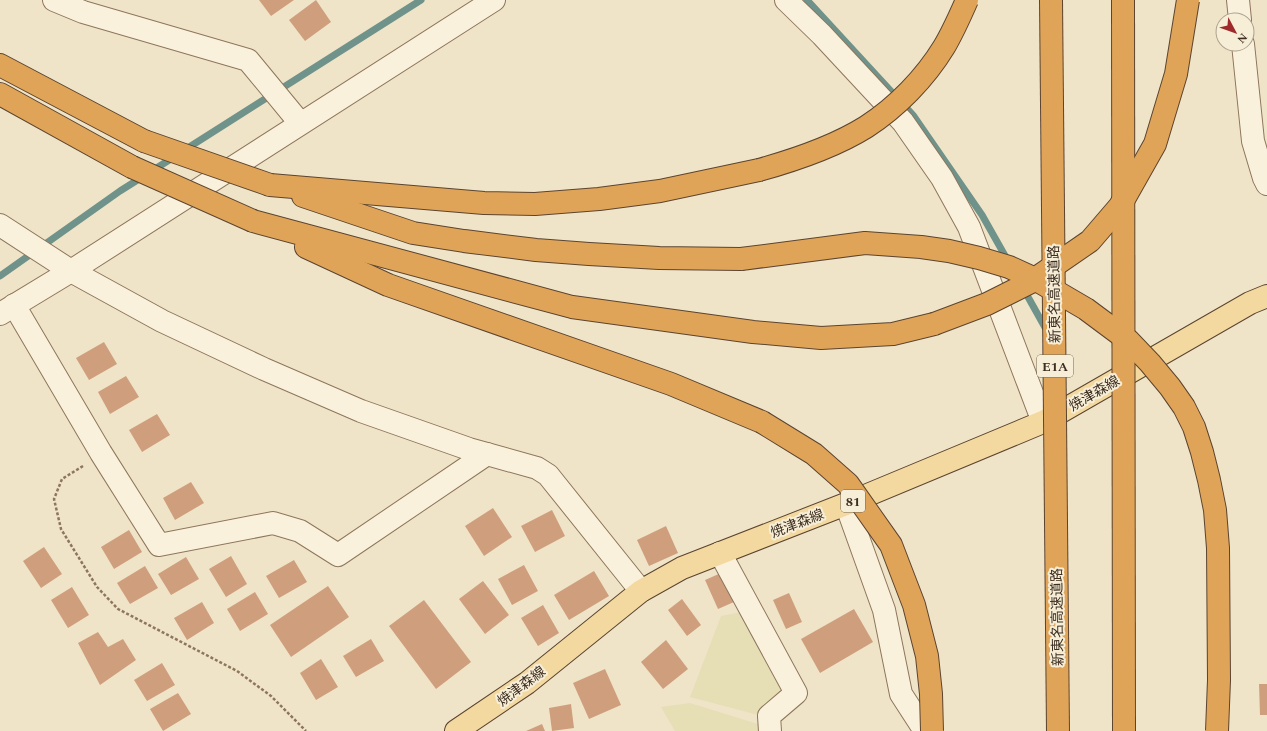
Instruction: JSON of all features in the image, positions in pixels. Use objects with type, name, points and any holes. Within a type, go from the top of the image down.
[{"type":"highway","points":[[270,185],[484,204],[535,204],[599,199],[660,191],[759,170],[826,147],[866,127],[880,117],[914,86],[930,67],[944,47],[958,22],[967,0]]},
{"type":"highway","name":"新東名高速道路","points":[[1051,0],[1058,731]]},
{"type":"highway","points":[[1123,0],[1124,731]]},
{"type":"highway","points":[[253,222],[572,308],[754,332],[821,338],[893,334],[934,324],[987,304],[1029,283],[1090,240],[1120,206],[1155,144],[1176,74],[1188,0]]},
{"type":"highway","points":[[0,65],[144,141],[413,233],[536,250],[659,258],[741,259],[865,243],[921,247],[949,251],[979,258],[1009,267],[1033,278],[1086,309],[1129,341],[1170,387],[1184,407],[1194,427],[1202,452],[1215,510],[1218,548],[1219,680],[1217,731]]},
{"type":"highway","points":[[0,94],[132,167],[388,285],[671,384],[762,422],[814,454],[848,484],[891,545],[914,605],[927,656],[931,694],[932,731]]},
{"type":"main road","name":"焼津森線","points":[[456,731],[527,683],[641,590],[682,568],[846,504],[1043,422],[1250,303],[1267,296]]},
{"type":"street","points":[[54,0],[83,12],[248,60],[300,123]]},
{"type":"street","points":[[487,454],[338,555],[300,530],[273,522],[159,545],[7,310],[494,0]]},
{"type":"street","points":[[786,0],[822,35],[903,122],[942,178],[969,227],[1043,422]]},
{"type":"street","points":[[1238,0],[1239,12]]},
{"type":"street","points":[[1244,52],[1253,142],[1267,184]]},
{"type":"street","points":[[0,225],[71,270],[162,320],[264,369],[361,411],[469,449],[537,468],[548,475],[641,590]]},
{"type":"street","points":[[846,504],[884,610],[901,694],[923,728],[927,731]]},
{"type":"street","points":[[720,553],[796,693],[769,716],[770,731]]},
{"type":"path","points":[[101,454],[62,479],[54,499],[61,529],[97,587],[118,609],[237,671],[271,696],[306,731]]},
{"type":"shaded area","points":[[742,612],[796,693],[758,715],[690,697],[721,616]]},
{"type":"shaded area","points":[[690,703],[761,725],[761,731],[675,731],[661,707]]},
{"type":"building","points":[[259,0],[294,0],[271,16]]},
{"type":"building","points":[[316,0],[331,22],[305,41],[289,20]]},
{"type":"building","points":[[104,342],[117,364],[89,380],[76,358]]},
{"type":"building","points":[[126,376],[139,397],[110,414],[98,392]]},
{"type":"building","points":[[157,414],[170,435],[142,452],[129,430]]},
{"type":"building","points":[[191,482],[204,503],[175,520],[163,498]]},
{"type":"building","points":[[493,508],[512,537],[484,556],[465,526]]},
{"type":"building","points":[[552,510],[565,536],[535,552],[521,526]]},
{"type":"building","points":[[666,526],[678,553],[649,566],[637,540]]},
{"type":"building","points":[[129,530],[142,552],[114,569],[101,547]]},
{"type":"building","points":[[44,547],[62,574],[41,588],[23,561]]},
{"type":"building","points":[[231,556],[247,584],[226,597],[209,569]]},
{"type":"building","points":[[186,557],[199,579],[171,595],[158,574]]},
{"type":"building","points":[[294,560],[307,582],[279,598],[266,576]]},
{"type":"building","points":[[524,565],[538,591],[512,605],[498,579]]},
{"type":"building","points":[[145,566],[158,588],[130,604],[117,583]]},
{"type":"building","points":[[594,571],[609,596],[569,620],[554,595]]},
{"type":"building","points":[[721,573],[734,602],[718,609],[705,580]]},
{"type":"building","points":[[483,581],[509,615],[485,634],[459,599]]},
{"type":"building","points":[[328,586],[349,617],[291,657],[270,625]]},
{"type":"building","points":[[72,587],[89,615],[68,628],[51,600]]},
{"type":"building","points":[[255,592],[268,614],[240,631],[227,609]]},
{"type":"building","points":[[789,593],[802,622],[786,629],[773,600]]},
{"type":"building","points":[[682,599],[701,625],[687,636],[668,610]]},
{"type":"building","points":[[424,600],[471,662],[436,689],[389,626]]},
{"type":"building","points":[[202,602],[214,623],[187,640],[174,618]]},
{"type":"building","points":[[543,605],[559,633],[538,646],[521,618]]},
{"type":"building","points":[[854,609],[873,642],[820,673],[801,639]]},
{"type":"building","points":[[98,632],[108,647],[123,639],[136,660],[100,685],[78,643]]},
{"type":"building","points":[[371,639],[384,661],[356,677],[343,656]]},
{"type":"building","points":[[666,640],[688,669],[663,689],[641,662]]},
{"type":"building","points":[[321,659],[338,687],[316,700],[300,673]]},
{"type":"building","points":[[162,663],[175,685],[147,701],[134,680]]},
{"type":"building","points":[[605,669],[621,705],[589,719],[573,683]]},
{"type":"building","points":[[1259,684],[1267,684],[1267,715],[1260,715]]},
{"type":"building","points":[[178,693],[191,714],[163,731],[150,709]]},
{"type":"building","points":[[571,704],[574,728],[552,731],[549,708]]},
{"type":"building","points":[[542,724],[545,731],[526,731]]},
{"type":"waterway","points":[[183,151],[421,0]]},
{"type":"waterway","points":[[807,0],[913,115],[982,215],[1008,261]]},
{"type":"waterway","points":[[0,276],[120,191],[174,157]]},
{"type":"waterway","points":[[1023,288],[1047,331]]}]
